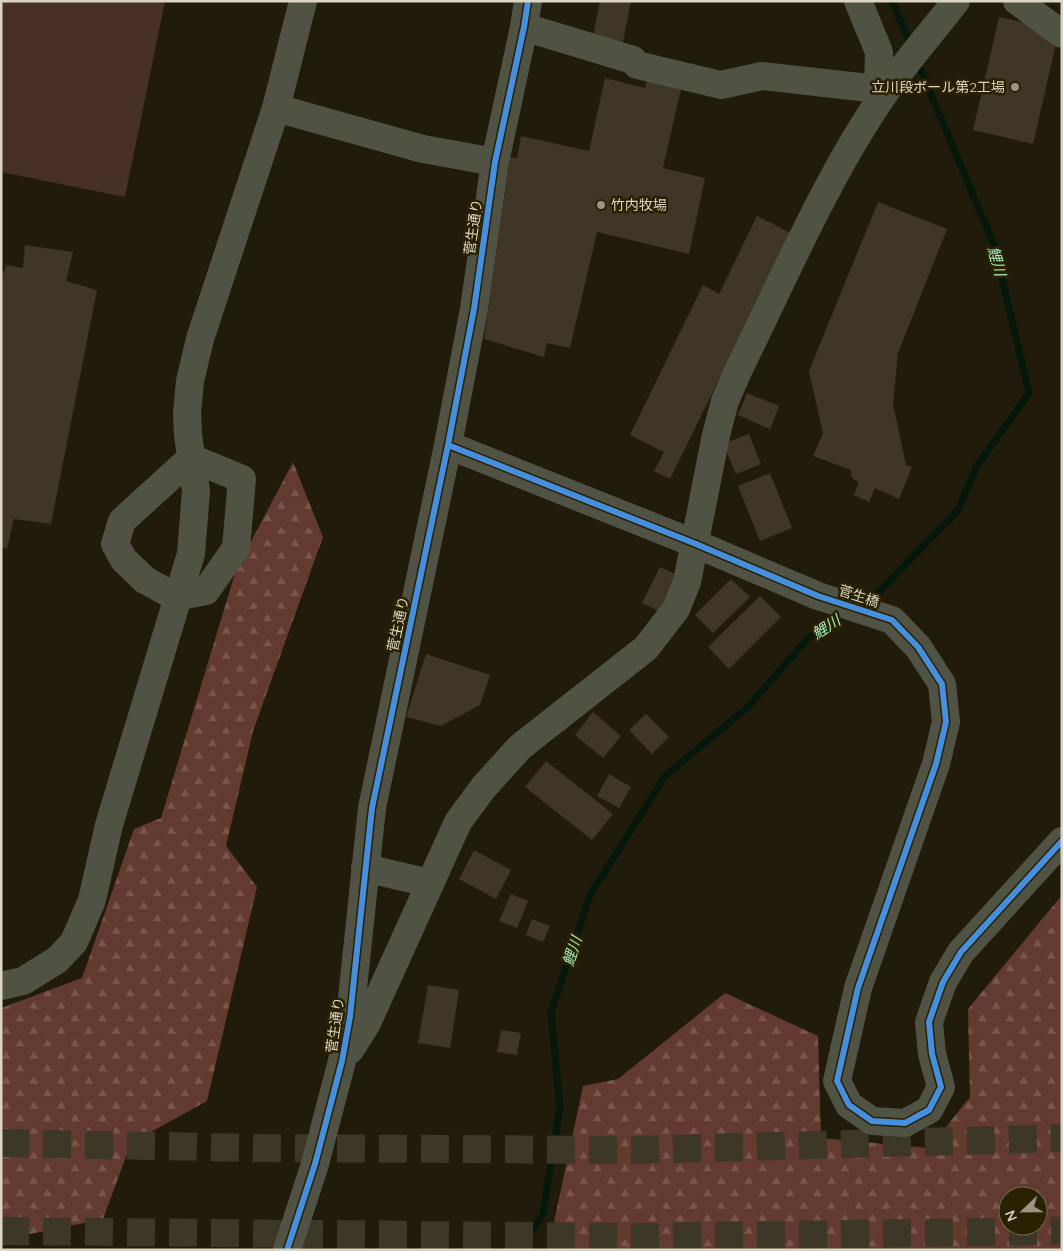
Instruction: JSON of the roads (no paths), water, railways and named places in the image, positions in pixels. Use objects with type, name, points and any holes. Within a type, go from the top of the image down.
[{"type":"street","points":[[1,986],[23,981],[57,960],[74,942],[84,923],[92,900],[109,825],[176,597],[191,554],[196,515],[196,491],[187,413],[190,381],[200,339],[276,108],[302,1]]},
{"type":"street","points":[[858,1],[879,52],[886,87]]},
{"type":"street","points":[[342,1061],[367,1023],[458,822],[483,788],[520,747],[646,648],[676,608],[687,582],[696,544],[716,435],[725,401],[738,371],[830,185],[886,87],[956,1]]},
{"type":"street","points":[[1017,1],[1062,34]]},
{"type":"street","points":[[526,14],[633,60],[638,65],[721,85],[762,76],[886,87]]},
{"type":"street","name":"菅生通り","points":[[287,1250],[315,1164],[342,1061],[350,1017],[372,808],[448,445],[474,309],[495,162],[526,14]]},
{"type":"street","points":[[276,108],[423,149],[495,162]]},
{"type":"street","name":"菅生橋","points":[[448,445],[696,544],[818,596],[892,620],[918,647],[942,684],[946,722],[936,764],[858,988],[837,1081],[849,1105],[872,1121],[905,1124],[929,1110],[941,1087],[932,1054],[929,1022],[943,982],[961,952],[1062,841]]},
{"type":"street","points":[[191,458],[242,479],[236,548],[206,591],[176,597],[144,580],[124,560],[115,544],[122,521],[191,458]]},
{"type":"street","points":[[365,868],[429,883]]},
{"type":"waterway","name":"鯉川","points":[[892,1],[911,46]]},
{"type":"waterway","name":"鯉川","points":[[864,603],[874,597],[958,510],[977,466],[1029,393],[994,245],[917,61]]},
{"type":"waterway","name":"鯉川","points":[[520,1250],[543,1214],[560,1107],[551,1012],[590,895],[665,776],[749,706],[809,637],[848,613]]},
{"type":"tunnel","points":[[1,1143],[255,1148],[636,1150],[1062,1138]]},
{"type":"tunnel","points":[[1,1231],[632,1237],[1062,1231]]},
{"type":"place","name":"立川段ボール第2工場","points":[[1015,87]]},
{"type":"place","name":"竹内牧場","points":[[601,205]]}]
